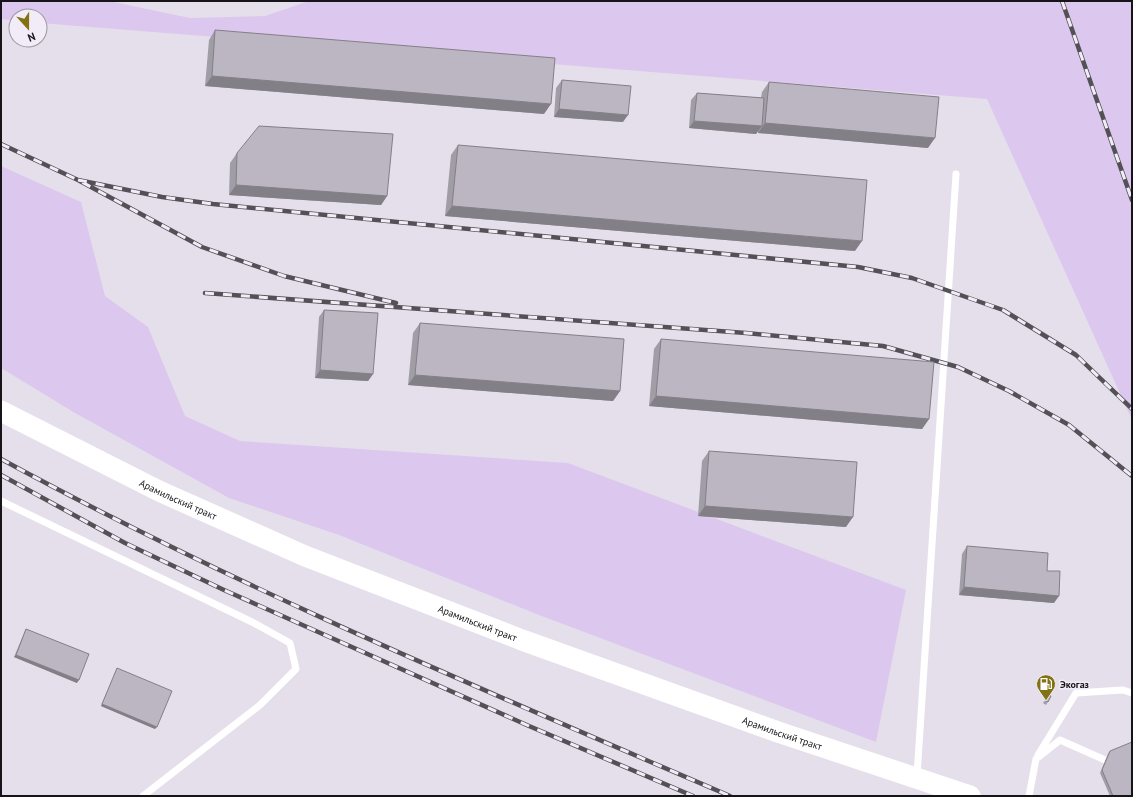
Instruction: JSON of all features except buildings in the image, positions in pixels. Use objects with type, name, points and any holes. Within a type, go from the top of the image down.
[{"type":"main road","name":"Арамильский тракт","points":[[1,412],[159,490],[312,559],[522,640],[778,732],[970,796]]},
{"type":"lane","points":[[917,778],[956,174]]},
{"type":"lane","points":[[1,501],[252,622],[290,643],[296,669],[260,704],[143,796]]},
{"type":"lane","points":[[1029,796],[1036,759],[1076,692],[1123,690],[1132,694]]},
{"type":"lane","points":[[1036,759],[1060,740],[1118,766]]},
{"type":"shaded area","points":[[1,1],[109,1],[190,18],[265,16],[309,1],[1132,1],[1132,420],[987,99],[48,24],[48,8],[8,8],[8,20],[1,19]]},
{"type":"shaded area","points":[[1,166],[81,202],[105,296],[148,327],[185,416],[240,441],[568,463],[906,590],[876,742],[539,615],[339,535],[229,498],[75,413],[1,368]]},
{"type":"railway","points":[[1062,1],[1132,200]]},
{"type":"railway","points":[[1,144],[78,180],[202,247],[284,276],[396,303]]},
{"type":"railway","points":[[78,180],[162,197],[213,204],[858,267],[912,278],[1003,310],[1076,355],[1132,409]]},
{"type":"railway","points":[[205,293],[746,333],[883,346],[958,367],[1009,391],[1069,425],[1132,476]]},
{"type":"railway","points":[[1,459],[179,551],[270,594],[453,677],[730,796]]},
{"type":"railway","points":[[1,475],[125,543],[224,590],[529,726],[693,796]]},
{"type":"place","name":"Экогаз","points":[[1046,701]]}]
